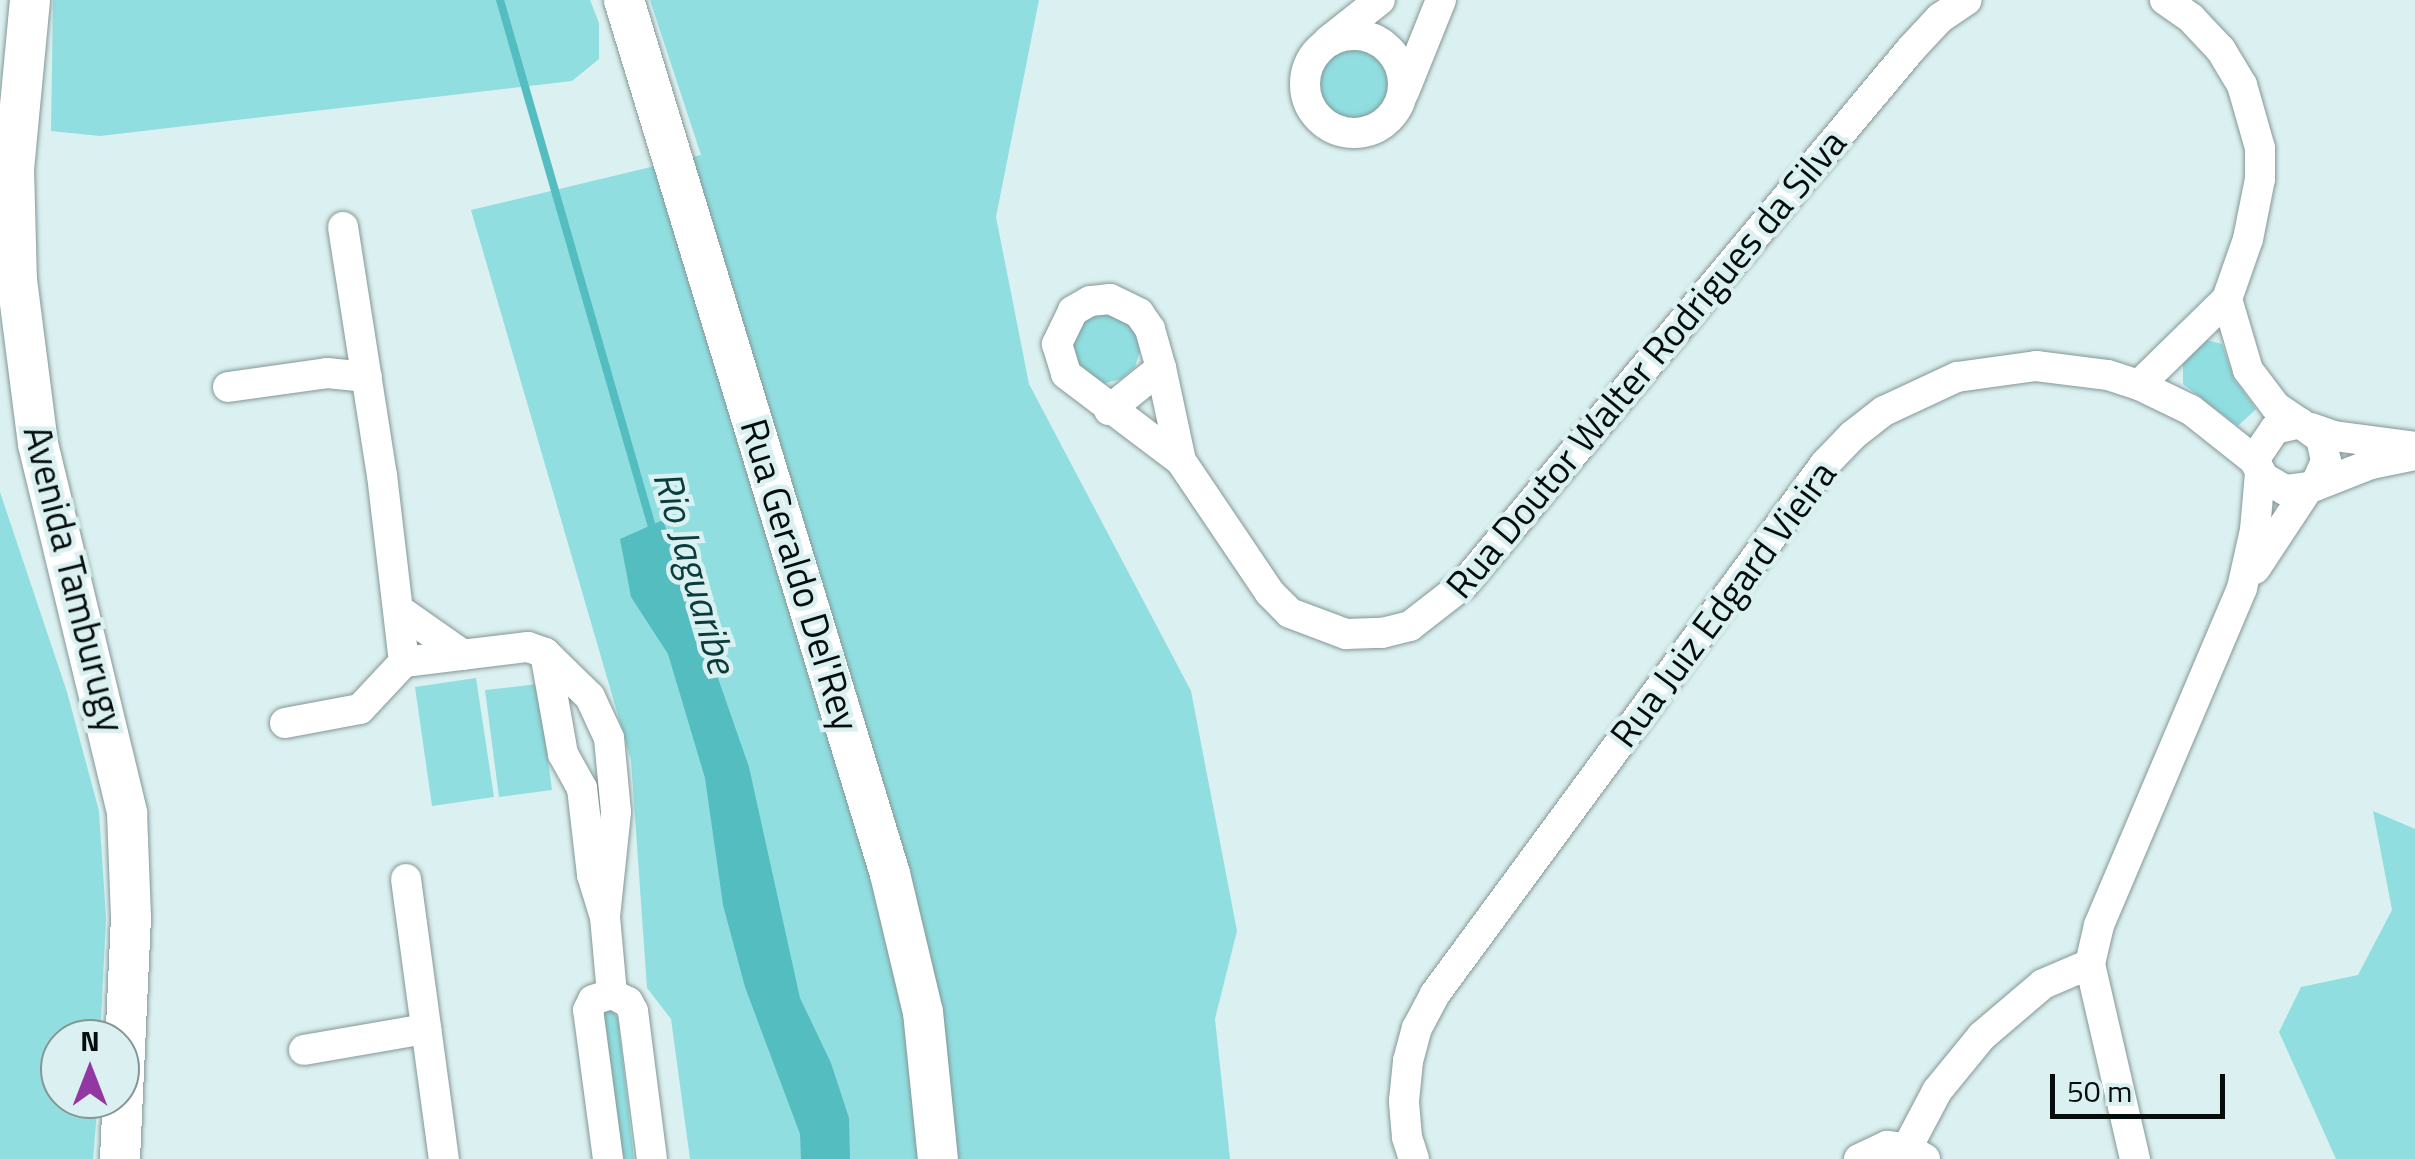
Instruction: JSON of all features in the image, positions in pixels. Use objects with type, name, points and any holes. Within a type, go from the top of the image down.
[{"type":"main road","name":"Avenida Tamburugy","points":[[30,0],[9,143],[17,280],[24,360],[61,548],[127,813],[131,918],[120,1159]]},
{"type":"main road","name":"Rua Geraldo Del'Rey","points":[[624,0],[890,874],[923,1012],[938,1159]]},
{"type":"street","points":[[1380,0],[1350,19],[1314,54],[1304,84],[1315,114],[1327,125],[1357,134],[1372,130],[1397,110],[1441,0]]},
{"type":"street","name":"Rua Doutor Walter Rodrigues da Silva","points":[[1180,461],[1150,329],[1126,304],[1110,299],[1090,301],[1073,311],[1062,327],[1059,360],[1066,374],[1180,461],[1270,593],[1290,612],[1346,634],[1382,633],[1410,626],[1464,584],[1911,50],[1940,18],[1967,0]]},
{"type":"street","points":[[2139,385],[2227,299],[2252,222],[2260,179],[2260,148],[2242,85],[2220,50],[2192,18],[2165,0]]},
{"type":"street","points":[[1326,44],[1354,34],[1382,43],[1401,66],[1403,95]]},
{"type":"street","points":[[343,227],[404,662]]},
{"type":"street","points":[[2227,299],[2248,370],[2276,407],[2305,426],[2334,436],[2415,447]]},
{"type":"street","name":"Rua Juiz Edgard Vieira","points":[[1414,1159],[1404,1101],[1408,1061],[1417,1028],[1435,994],[1826,464],[1884,410],[1958,377],[2036,366],[2108,376],[2139,385],[2191,410],[2257,466]]},
{"type":"street","points":[[1109,410],[1161,368]]},
{"type":"street","points":[[228,387],[326,373],[367,377]]},
{"type":"street","points":[[2135,1159],[2090,964],[2099,925],[2242,588],[2255,530],[2257,466],[2275,429],[2305,426]]},
{"type":"street","points":[[2242,588],[2326,461],[2326,449],[2305,426]]},
{"type":"street","points":[[2257,466],[2275,487],[2311,488],[2371,464],[2415,455]]},
{"type":"street","points":[[399,610],[463,655]]},
{"type":"street","points":[[285,723],[360,709],[404,662],[528,647],[545,653],[590,697],[609,738],[614,842],[604,917]]},
{"type":"street","points":[[545,653],[563,754],[582,788],[590,862],[604,917],[612,994]]},
{"type":"street","points":[[576,775],[613,771]]},
{"type":"street","points":[[406,879],[444,1159]]},
{"type":"street","points":[[1859,1159],[1888,1146],[1916,1154],[1937,1092],[1982,1036],[2043,984],[2090,964]]},
{"type":"street","points":[[608,1159],[588,1010],[593,1000],[612,994],[628,1002],[632,1011],[652,1159]]},
{"type":"street","points":[[304,1050],[426,1030]]},
{"type":"shaded area","points":[[53,0],[590,0],[599,23],[599,59],[572,81],[100,136],[51,131]]},
{"type":"shaded area","points":[[650,0],[1039,0],[996,217],[1029,384],[1191,691],[1237,931],[1215,1019],[1230,1159],[690,1159],[671,1019],[647,988],[631,760],[471,210],[701,155]]},
{"type":"shaded area","points":[[1353,48],[1378,59],[1389,84],[1378,109],[1353,120],[1328,109],[1317,84],[1328,59]]},
{"type":"shaded area","points":[[1105,310],[1137,329],[1141,348],[1135,367],[1121,379],[1102,384],[1070,364],[1072,327]]},
{"type":"shaded area","points":[[2203,339],[2222,344],[2234,379],[2256,409],[2238,426],[2183,384],[2183,359]]},
{"type":"shaded area","points":[[0,492],[67,692],[99,811],[106,918],[101,1019],[40,1019],[40,1119],[96,1119],[93,1159],[0,1159]]},
{"type":"shaded area","points":[[663,520],[749,767],[800,998],[831,1063],[849,1118],[850,1159],[801,1159],[800,1134],[745,987],[723,905],[705,778],[668,654],[631,597],[620,539]]},
{"type":"shaded area","points":[[476,678],[494,797],[432,806],[415,687]]},
{"type":"shaded area","points":[[538,684],[552,790],[499,797],[485,690]]},
{"type":"shaded area","points":[[2373,811],[2415,829],[2415,1159],[2336,1159],[2279,1032],[2301,987],[2358,975],[2392,910]]},
{"type":"shaded area","points":[[603,1007],[611,1008],[618,1019],[634,1159],[624,1159],[597,1019]]},
{"type":"waterway","name":"Rio Jaguaribe","points":[[500,0],[654,534]]}]
